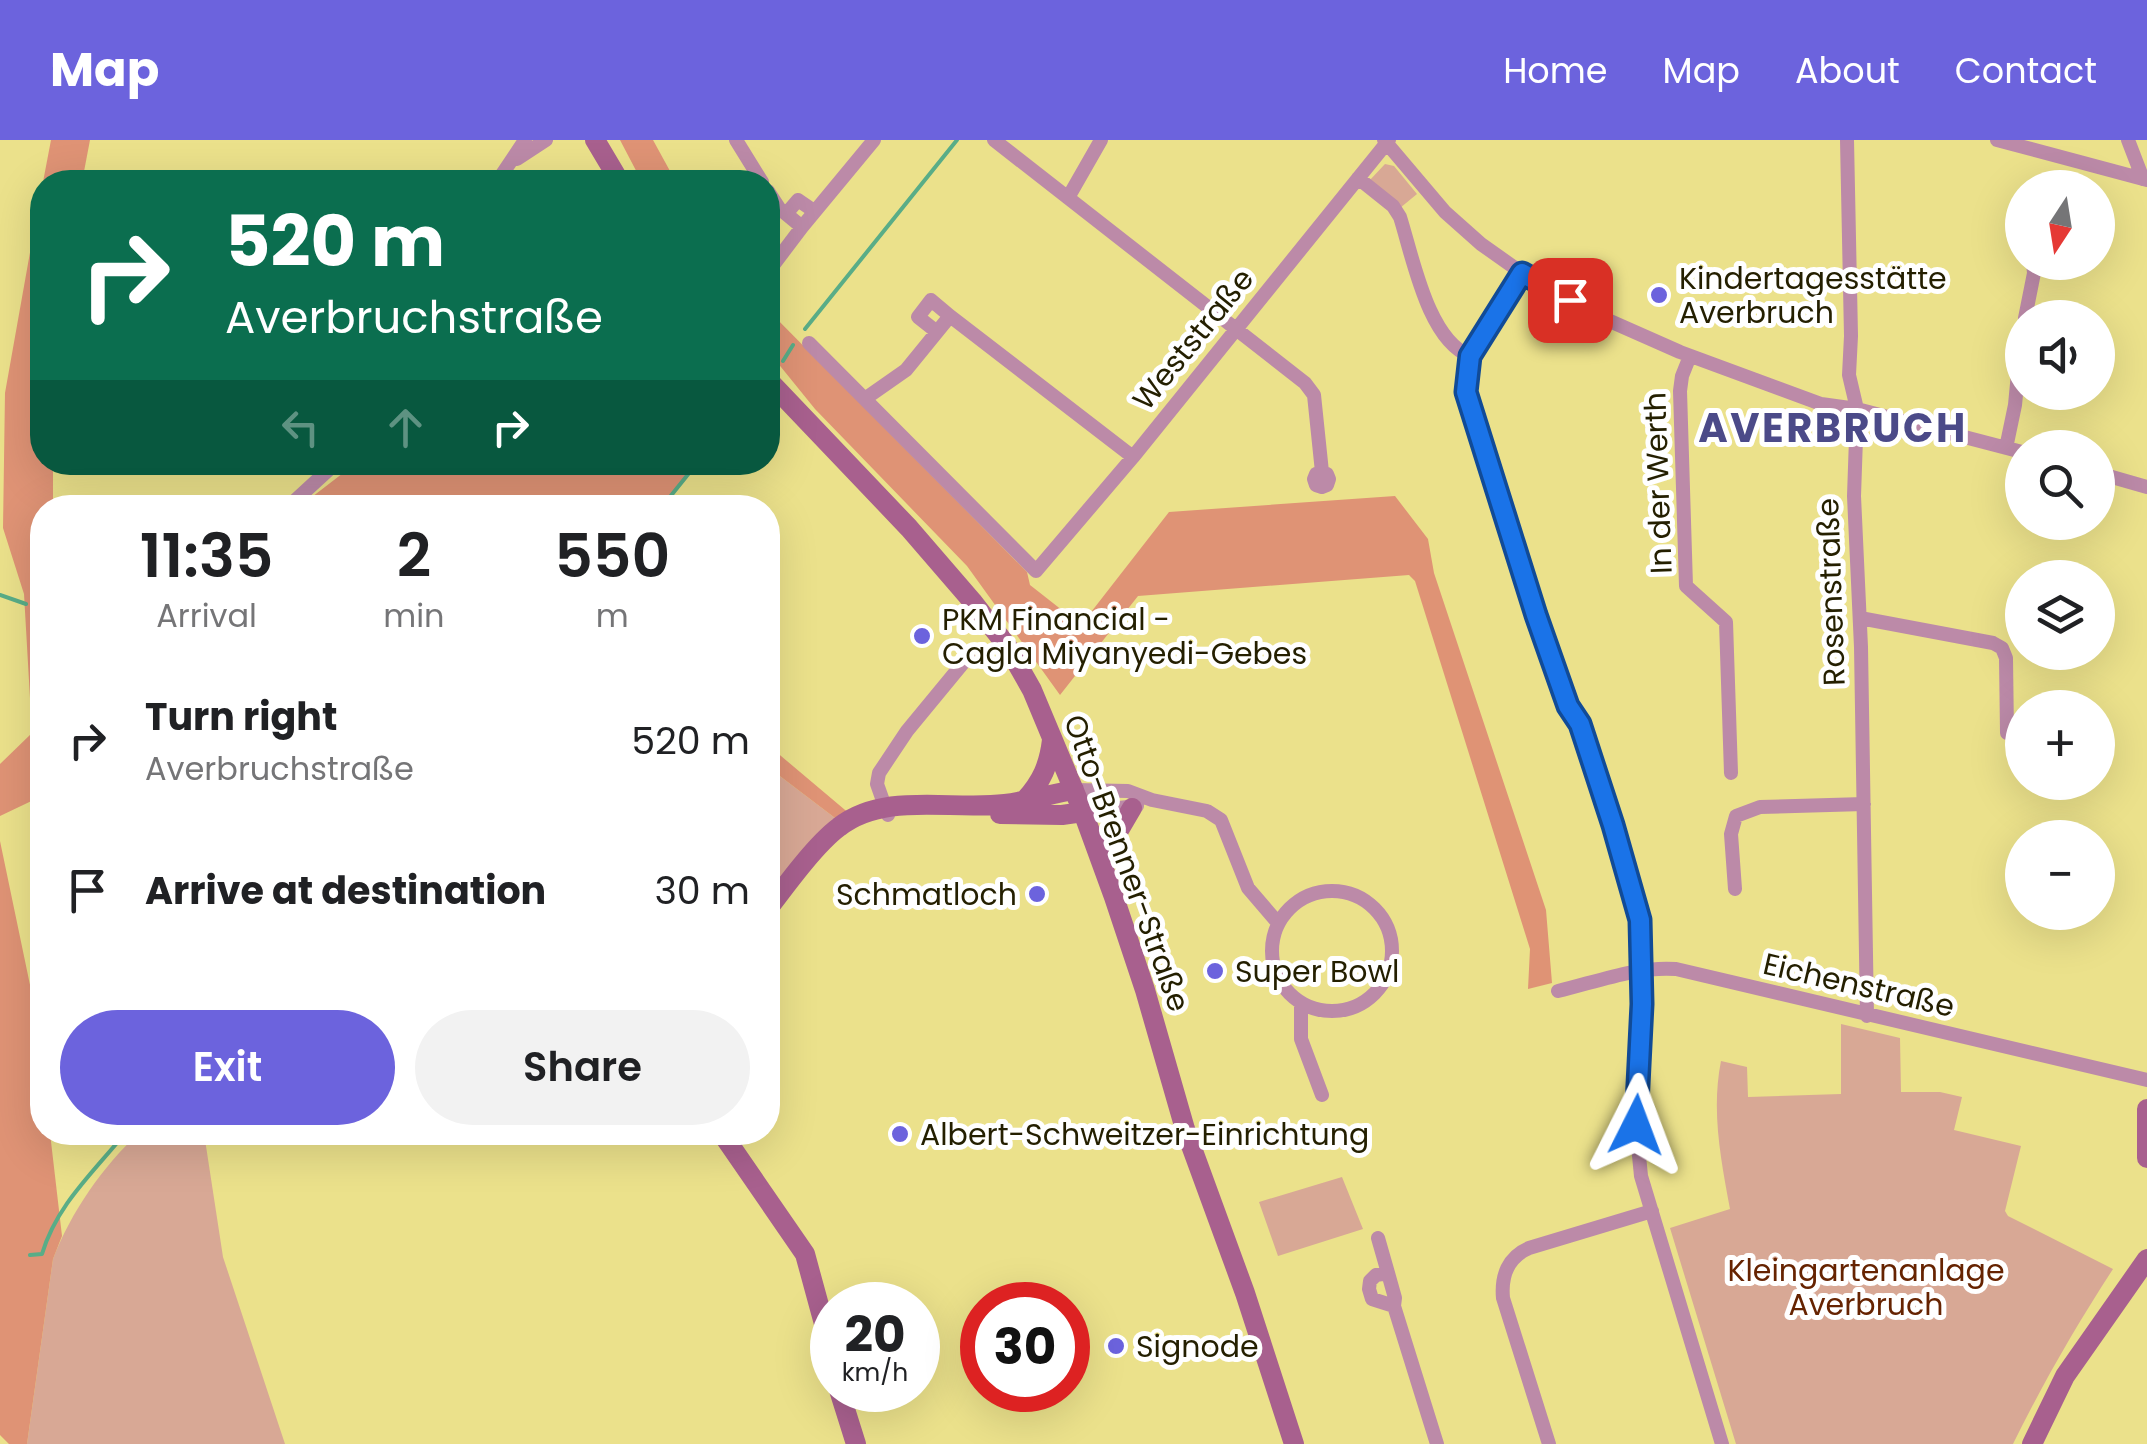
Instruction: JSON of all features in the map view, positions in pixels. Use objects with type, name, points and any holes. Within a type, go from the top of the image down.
[{"type":"main road","points":[[595,140],[613,170]]},
{"type":"main road","name":"Otto-Brenner-Straße","points":[[780,393],[909,528],[972,601],[1007,646],[1032,690],[1103,866],[1186,1129],[1294,1444]]},
{"type":"main road","points":[[1025,800],[1046,771],[1052,738]]},
{"type":"main road","points":[[780,894],[816,850],[887,812],[914,805],[1006,804],[1074,790]]},
{"type":"main road","points":[[1103,866],[1115,837],[1142,804]]},
{"type":"main road","points":[[887,812],[1083,812]]},
{"type":"main road","points":[[2147,1109],[2147,1158]]},
{"type":"main road","points":[[730,1145],[805,1254],[813,1282]]},
{"type":"main road","points":[[2032,1444],[2065,1376],[2147,1259]]},
{"type":"main road","points":[[846,1412],[856,1444]]},
{"type":"street","points":[[505,170],[524,140]]},
{"type":"street","points":[[509,165],[546,140]]},
{"type":"street","points":[[736,140],[755,170]]},
{"type":"street","points":[[780,256],[874,140]]},
{"type":"street","points":[[994,140],[1305,383],[1314,396],[1322,472]]},
{"type":"street","points":[[1069,196],[1101,140]]},
{"type":"street","name":"Rosenstraße","points":[[1847,140],[1849,375],[1857,409],[1854,496],[1868,1016]]},
{"type":"street","points":[[1997,140],[2145,180]]},
{"type":"street","points":[[2128,140],[2145,180]]},
{"type":"street","points":[[1386,141],[1446,212],[1481,244],[1522,273],[1594,314],[1690,356],[1822,404],[1857,409],[2005,448]]},
{"type":"street","name":"Weststraße","points":[[866,398],[1036,571],[1386,141]]},
{"type":"street","points":[[1358,178],[1393,206],[1400,217],[1434,322],[1459,352],[1470,356]]},
{"type":"street","points":[[786,214],[798,200],[814,212]]},
{"type":"street","points":[[780,210],[802,226]]},
{"type":"street","points":[[1522,273],[1470,356],[1466,392],[1536,615],[1568,706],[1580,724],[1640,920],[1637,1150],[1641,1176],[1722,1444]]},
{"type":"street","points":[[937,332],[918,318],[931,300],[1132,457]]},
{"type":"street","points":[[808,344],[866,398],[906,370],[950,316]]},
{"type":"street","name":"In der Werth","points":[[1690,356],[1680,390],[1686,586],[1726,622],[1731,773]]},
{"type":"street","points":[[300,495],[323,475]]},
{"type":"street","points":[[2115,478],[2147,487]]},
{"type":"street","points":[[1860,618],[1992,643],[2002,648],[2006,658],[2006,690]]},
{"type":"street","points":[[887,812],[877,784],[879,773],[907,731],[968,657]]},
{"type":"street","points":[[1074,790],[1128,790],[1142,804]]},
{"type":"street","points":[[1083,812],[1142,804],[1192,806],[1207,811],[1221,820],[1248,888],[1278,923]]},
{"type":"street","points":[[1735,889],[1730,834],[1736,816],[1760,807],[1864,804]]},
{"type":"street","points":[[1326,891],[1347,892],[1365,900],[1380,914],[1390,932],[1393,952],[1379,990],[1363,1004],[1342,1012],[1321,1012],[1300,1004],[1284,988],[1273,968],[1271,945],[1278,923],[1290,907],[1307,896],[1326,891]]},
{"type":"street","name":"Eichenstraße","points":[[1558,991],[1642,970],[1676,969],[2147,1080]]},
{"type":"street","points":[[1300,1004],[1302,1038],[1322,1095]]},
{"type":"street","points":[[1549,1444],[1503,1298],[1508,1264],[1529,1248],[1652,1211]]},
{"type":"street","points":[[1378,1238],[1394,1306],[1437,1444]]},
{"type":"street","points":[[1388,1273],[1370,1280],[1369,1290],[1372,1300],[1394,1306]]},
{"type":"green space","points":[[1385,164],[1394,166],[1417,194],[1400,208],[1369,181]]},
{"type":"green space","points":[[780,776],[839,821],[780,887]]},
{"type":"green space","name":"Kleingartenanlage Averbruch","points":[[1841,1024],[1900,1038],[1901,1092],[1940,1092],[1962,1097],[1954,1130],[2021,1146],[2005,1211],[2008,1216],[2113,1269],[2060,1355],[2013,1444],[1736,1444],[1670,1228],[1730,1209],[1717,1117],[1721,1061],[1747,1067],[1748,1097],[1841,1094]]},
{"type":"green space","points":[[127,1145],[206,1145],[223,1257],[285,1444],[27,1444],[53,1259],[89,1191]]},
{"type":"green space","points":[[1342,1177],[1363,1229],[1278,1256],[1259,1202]]},
{"type":"shaded area","points":[[51,140],[90,140],[84,170],[45,170]]},
{"type":"shaded area","points":[[620,140],[653,140],[669,170],[636,170]]},
{"type":"shaded area","points":[[30,252],[30,475],[53,475],[53,495],[30,495],[30,698],[24,594],[3,528],[5,393]]},
{"type":"shaded area","points":[[780,322],[1027,572],[1030,585],[1081,625],[1169,512],[1395,496],[1428,539],[1434,573],[1546,910],[1552,983],[1528,989],[1530,949],[1415,581],[1409,575],[1138,596],[1060,695],[967,566],[815,409],[780,366]]},
{"type":"shaded area","points":[[340,475],[687,475],[673,495],[314,495]]},
{"type":"shaded area","points":[[30,735],[30,802],[0,816],[0,764]]},
{"type":"shaded area","points":[[780,755],[851,815],[839,821],[780,776]]},
{"type":"shaded area","points":[[0,841],[30,985],[30,1145],[51,1145],[62,1236],[53,1259],[27,1444],[9,1444],[0,1435]]},
{"type":"waterway","points":[[805,329],[957,140]]},
{"type":"waterway","points":[[783,361],[793,345]]},
{"type":"waterway","points":[[671,495],[688,475]]},
{"type":"waterway","points":[[0,595],[26,604]]},
{"type":"waterway","points":[[30,1255],[42,1254],[67,1204],[115,1145]]},
{"type":"place","name":"Kindertagesstätte Averbruch","points":[[1659,295]]},
{"type":"place","name":"PKM Financial - Cagla Miyanyedi-Gebes","points":[[922,636]]},
{"type":"place","name":"Schmatloch","points":[[1037,894]]},
{"type":"place","name":"Super Bowl","points":[[1215,971]]},
{"type":"place","name":"Albert-Schweitzer-Einrichtung","points":[[900,1134]]},
{"type":"place","name":"Signode","points":[[1116,1346]]},
{"type":"district","name":"AVERBRUCH","points":[[1833,428]]},
{"type":"route","points":[[1570,300],[1522,273],[1470,356],[1466,392],[1536,615],[1568,706],[1580,724],[1640,920],[1642,1004],[1636,1125]]}]
